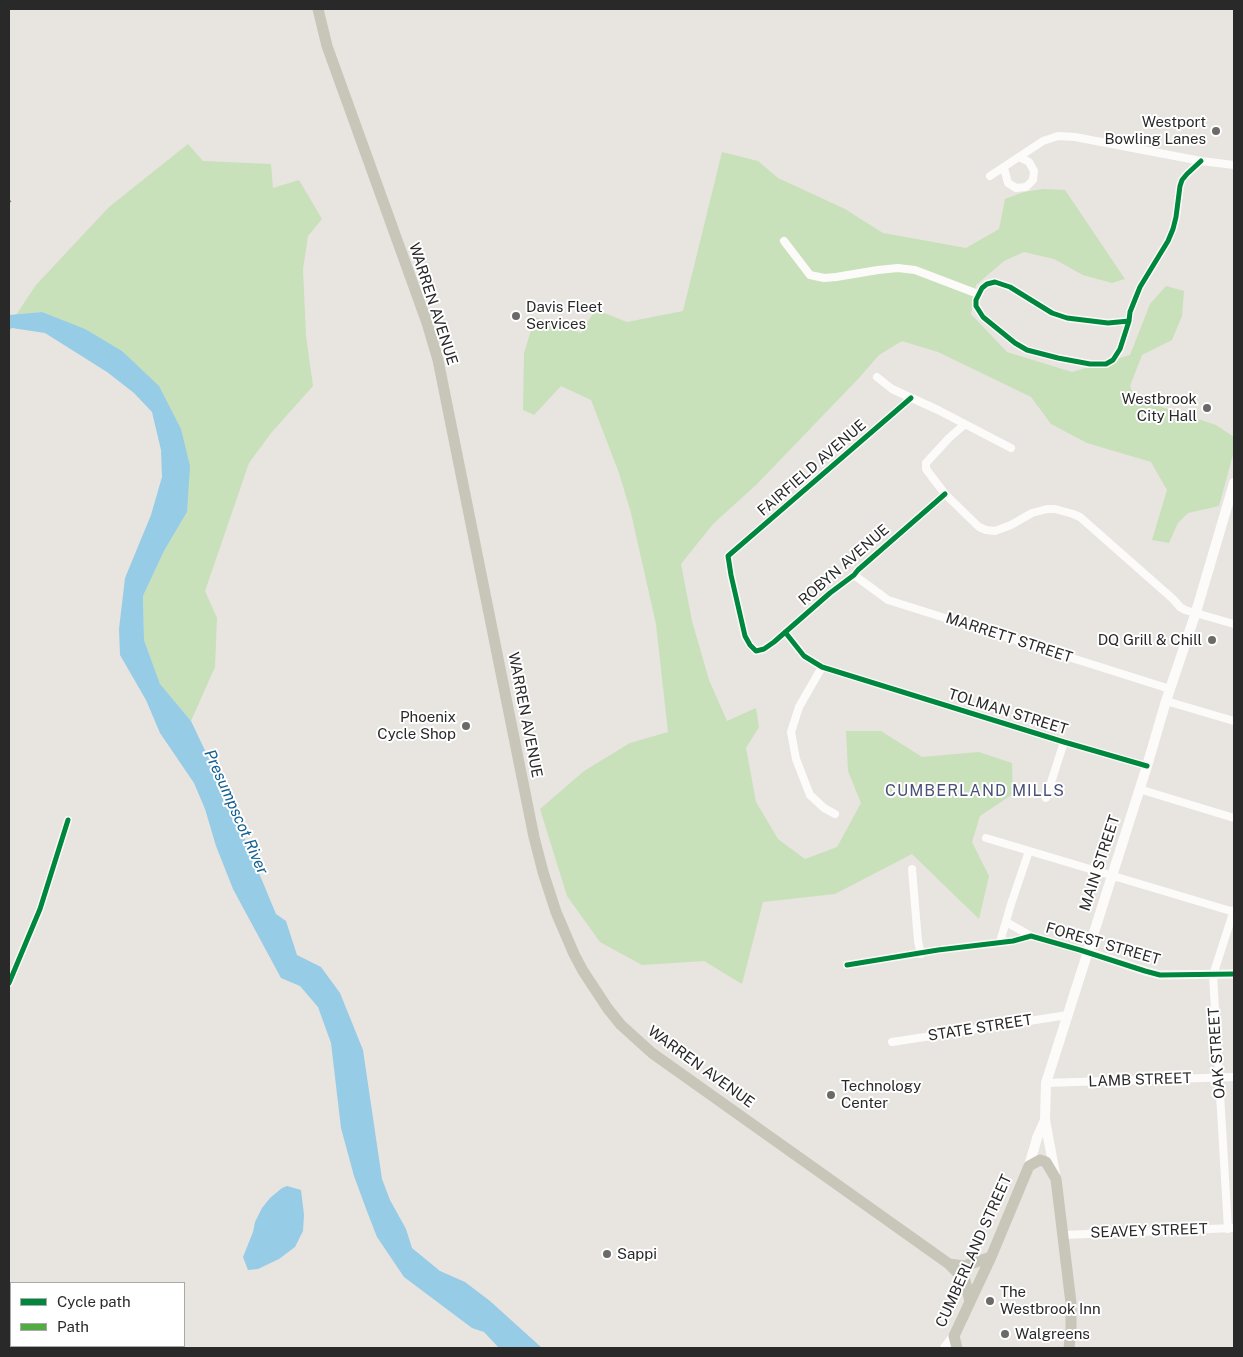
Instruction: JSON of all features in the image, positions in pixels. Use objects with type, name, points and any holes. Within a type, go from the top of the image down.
[{"type":"main road","name":"WARREN AVENUE","points":[[318,9],[327,46],[427,323],[438,360],[534,837],[556,912],[574,954],[608,1009],[652,1053],[949,1264],[965,1280],[970,1302]]},
{"type":"main road","name":"MAIN STREET","points":[[1069,1348],[1071,1303],[1056,1179],[1045,1120],[1046,1083],[1140,789],[1166,701],[1231,508],[1234,483]]},
{"type":"main road","name":"CUMBERLAND STREET","points":[[945,1348],[954,1336],[991,1257],[1029,1166],[1037,1138],[1045,1120]]},
{"type":"main road","name":"CUMBERLAND STREET","points":[[1029,1166],[1040,1160],[1046,1162],[1056,1179]]},
{"type":"main road","points":[[949,1264],[964,1266],[991,1257]]},
{"type":"main road","points":[[954,1336],[957,1348]]},
{"type":"street","points":[[990,176],[1043,141],[1058,136],[1075,137],[1201,161],[1234,165]]},
{"type":"street","points":[[1004,168],[1006,179],[1012,186],[1021,188],[1030,184],[1034,176],[1032,166],[1029,162],[1019,158]]},
{"type":"street","points":[[1129,321],[1108,323],[1067,318],[1052,313],[1010,287],[995,282],[988,284],[978,294],[976,306],[979,312],[1003,334],[1027,350],[1058,358],[1098,364],[1106,364],[1113,360],[1120,349],[1129,321],[1134,299],[1173,229],[1182,180],[1201,161]]},
{"type":"street","points":[[784,241],[810,275],[824,278],[898,268],[915,270],[978,294]]},
{"type":"street","points":[[877,376],[892,389],[1011,448]]},
{"type":"street","name":"FAIRFIELD AVENUE","points":[[756,651],[745,636],[728,556],[896,413],[911,398]]},
{"type":"street","points":[[965,424],[948,438],[926,463],[926,468],[928,474],[945,494],[979,527],[995,531],[1040,510],[1055,509],[1073,514],[1080,517],[1180,607],[1234,624]]},
{"type":"street","name":"ROBYN AVENUE","points":[[756,651],[764,648],[785,632],[854,575],[945,494]]},
{"type":"street","name":"MARRETT STREET","points":[[854,575],[888,600],[1170,689]]},
{"type":"street","name":"TOLMAN STREET","points":[[785,632],[804,656],[822,667],[1147,766]]},
{"type":"street","points":[[822,667],[798,707],[791,732],[796,758],[810,795],[824,808],[835,814]]},
{"type":"street","points":[[1166,701],[1234,721]]},
{"type":"street","points":[[1046,798],[1064,742]]},
{"type":"street","points":[[1140,789],[1234,818]]},
{"type":"street","points":[[9,983],[40,909],[68,820]]},
{"type":"street","points":[[986,838],[1234,911]]},
{"type":"street","points":[[1000,942],[1029,851]]},
{"type":"street","points":[[912,869],[918,941],[921,954]]},
{"type":"street","name":"OAK STREET","points":[[1231,1229],[1213,975],[1234,911]]},
{"type":"street","points":[[1006,922],[1031,936]]},
{"type":"street","name":"FOREST STREET","points":[[847,966],[1013,941],[1031,936],[1088,952],[1144,971],[1160,974],[1234,974]]},
{"type":"street","name":"STATE STREET","points":[[892,1042],[1068,1015]]},
{"type":"street","name":"LAMB STREET","points":[[1046,1083],[1234,1077]]},
{"type":"street","name":"SEAVEY STREET","points":[[1063,1235],[1231,1229]]},
{"type":"green space","points":[[188,144],[203,161],[271,164],[273,188],[299,180],[322,219],[308,236],[303,269],[306,336],[313,386],[271,433],[249,463],[205,591],[217,618],[215,667],[191,721],[160,685],[144,640],[143,596],[164,551],[187,512],[181,429],[42,312],[16,315],[36,285],[109,207]]},
{"type":"green space","points":[[722,152],[758,161],[778,178],[845,209],[883,233],[966,248],[999,229],[1005,199],[1024,192],[1043,189],[1065,190],[1125,279],[1112,283],[1083,275],[1054,259],[1024,252],[1004,261],[976,285],[971,314],[1007,352],[1072,372],[1130,355],[1150,304],[1166,286],[1184,291],[1182,316],[1172,340],[1142,355],[1130,386],[1135,398],[1216,425],[1234,437],[1234,451],[1219,506],[1188,513],[1178,523],[1169,543],[1152,540],[1167,490],[1151,462],[1087,443],[1051,424],[1031,397],[938,352],[902,341],[879,355],[757,484],[713,524],[681,564],[692,621],[709,680],[727,721],[756,708],[759,727],[746,748],[756,802],[778,839],[805,859],[837,847],[861,803],[848,771],[846,731],[881,731],[922,757],[979,752],[1012,763],[1013,794],[980,816],[972,842],[989,876],[979,919],[912,854],[835,894],[763,902],[742,984],[704,961],[642,965],[600,942],[567,896],[540,809],[584,771],[630,743],[668,732],[656,624],[631,513],[619,473],[591,400],[561,386],[534,415],[523,410],[524,353],[535,317],[581,333],[592,315],[599,311],[627,322],[683,311]]},
{"type":"water","points":[[42,312],[85,329],[122,351],[159,386],[181,429],[190,466],[187,512],[164,551],[143,596],[144,640],[160,684],[191,721],[229,801],[276,914],[286,921],[297,955],[321,967],[340,993],[363,1050],[382,1179],[390,1200],[406,1229],[412,1248],[440,1271],[465,1282],[490,1301],[542,1348],[499,1348],[484,1332],[472,1328],[404,1277],[377,1237],[354,1176],[341,1128],[331,1043],[318,1007],[300,986],[281,978],[233,889],[194,783],[160,733],[146,700],[120,655],[119,629],[125,578],[151,515],[162,477],[161,450],[152,412],[134,393],[107,372],[45,333],[12,328],[9,330],[9,315]]},
{"type":"water","points":[[287,1186],[301,1190],[304,1215],[303,1231],[295,1247],[279,1259],[258,1269],[248,1270],[243,1257],[255,1222],[270,1198]]},
{"type":"cycle path","points":[[1129,321],[1108,323],[1067,318],[1052,313],[1010,287],[995,282],[987,284],[982,288],[976,300],[976,306],[983,317],[1015,343],[1027,350],[1090,364],[1106,364],[1113,360],[1120,349],[1129,321],[1130,312],[1140,287],[1168,241],[1173,229],[1182,180],[1201,161]]},
{"type":"cycle path","points":[[911,398],[728,556],[745,636],[750,645],[756,651],[764,649],[774,642],[830,593],[854,575],[945,494]]},
{"type":"cycle path","points":[[785,632],[804,656],[822,667],[1147,766]]},
{"type":"cycle path","points":[[9,983],[40,909],[68,820]]},
{"type":"cycle path","points":[[847,965],[938,950],[1013,941],[1031,936],[1160,975],[1234,974]]},
{"type":"place","name":"Westport Bowling Lanes","points":[[1216,131]]},
{"type":"place","name":"Davis Fleet Services","points":[[516,316]]},
{"type":"place","name":"Westbrook City Hall","points":[[1207,408]]},
{"type":"place","name":"DQ Grill & Chill","points":[[1212,640]]},
{"type":"place","name":"Phoenix Cycle Shop","points":[[466,726]]},
{"type":"place","name":"Technology Center","points":[[831,1095]]},
{"type":"place","name":"Sappi","points":[[607,1254]]},
{"type":"place","name":"The Westbrook Inn","points":[[990,1301]]},
{"type":"place","name":"Walgreens","points":[[1005,1334]]},
{"type":"district","name":"CUMBERLAND MILLS","points":[[975,791]]},
{"type":"water label","name":"Presumpscot River","points":[[236,812]]}]
